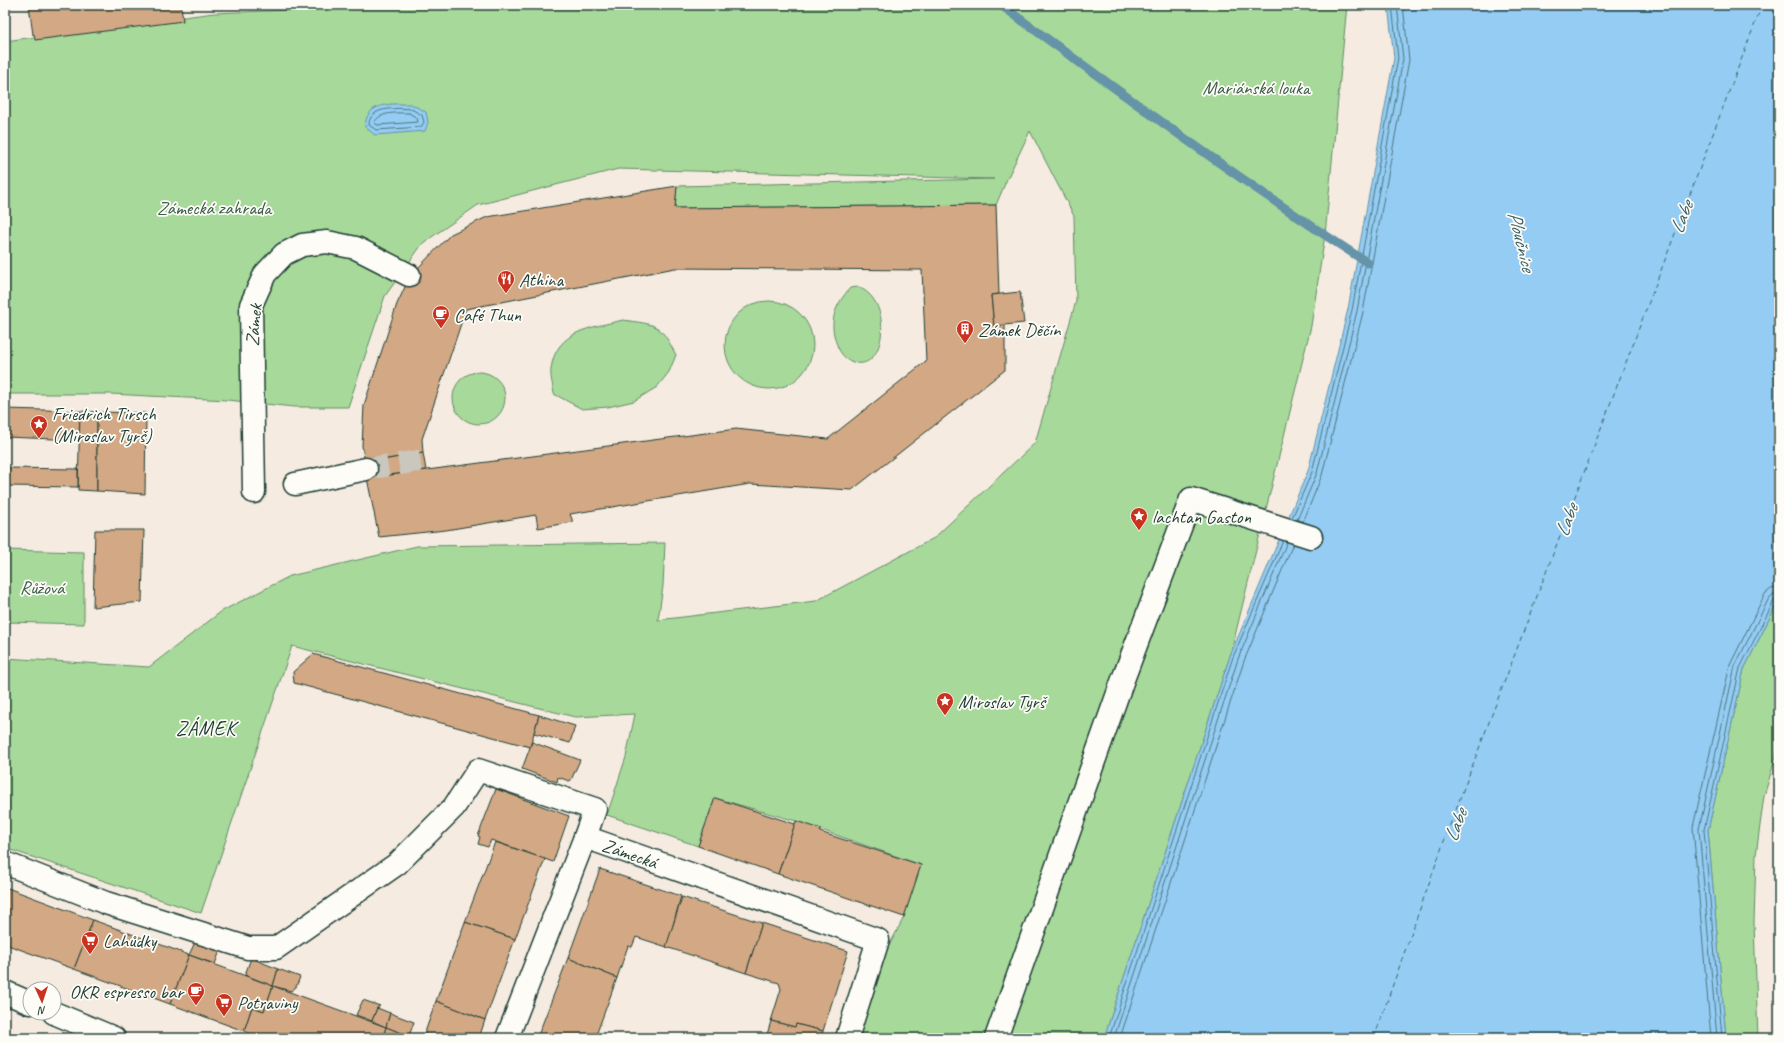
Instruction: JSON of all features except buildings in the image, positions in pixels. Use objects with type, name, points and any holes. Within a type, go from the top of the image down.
[{"type":"street","name":"Zámek","points":[[254,492],[251,305],[265,274],[284,254],[302,245],[326,242],[356,248],[409,275]]},
{"type":"street","points":[[295,484],[366,469]]},
{"type":"street","points":[[996,1038],[1119,690],[1191,499],[1311,537]]},
{"type":"street","points":[[5,863],[106,903],[248,948],[276,948],[397,864],[454,807],[478,770],[595,809],[585,838]]},
{"type":"street","name":"Zámecká","points":[[507,1038],[585,838],[878,940],[847,1038]]},
{"type":"street","points":[[5,992],[22,999]]},
{"type":"street","points":[[62,1017],[104,1036]]},
{"type":"green space","points":[[351,5],[1347,5],[1325,235],[1311,326],[1230,656],[1104,1038],[854,1038],[875,973],[904,917],[921,865],[796,821],[715,798],[698,846],[607,815],[626,757],[635,714],[575,717],[292,646],[201,913],[5,848],[9,802],[5,800],[5,658],[149,667],[222,611],[290,576],[417,546],[665,543],[663,586],[658,620],[816,601],[934,538],[1035,443],[1076,301],[1074,216],[1030,131],[996,205],[675,208],[677,186],[994,179],[618,169],[478,205],[423,243],[385,296],[348,407],[294,407],[227,400],[110,394],[5,394],[5,41],[214,13],[341,8]]},
{"type":"green space","points":[[858,287],[870,295],[877,306],[881,320],[881,334],[878,347],[872,357],[864,363],[853,362],[845,358],[840,352],[833,328],[834,315],[842,299],[850,288]]},
{"type":"green space","points":[[769,301],[786,305],[800,314],[809,328],[813,345],[809,362],[800,376],[786,385],[769,389],[752,385],[738,376],[729,362],[725,345],[729,328],[738,314],[752,305]]},
{"type":"green space","points":[[623,320],[643,323],[656,327],[665,336],[676,355],[669,372],[657,387],[634,401],[608,407],[582,409],[554,394],[551,369],[554,356],[560,346],[568,338],[577,333]]},
{"type":"green space","points":[[474,372],[484,372],[498,379],[505,393],[505,403],[498,417],[484,424],[474,424],[464,420],[457,413],[453,403],[453,393],[457,383],[464,376]]},
{"type":"green space","name":"Růžová","points":[[5,550],[84,552],[84,624],[5,622]]},
{"type":"green space","points":[[1779,599],[1779,746],[1764,796],[1756,855],[1754,923],[1758,1038],[1726,1038],[1708,830],[1744,669]]},
{"type":"water","points":[[1388,5],[1779,5],[1779,599],[1744,669],[1708,830],[1726,1038],[1104,1038],[1230,656],[1308,471],[1348,309],[1394,58]]},
{"type":"water","points":[[388,104],[411,104],[426,112],[428,122],[425,131],[375,135],[365,127],[366,119],[370,112],[375,108]]},
{"type":"waterway","points":[[1001,5],[1228,169],[1368,263]]},
{"type":"ferry route","points":[[1374,1038],[1448,830],[1762,5]]},
{"type":"tunnel","points":[[366,469],[425,460]]},
{"type":"place","name":"Athina","points":[[506,294]]},
{"type":"place","name":"Café Thun","points":[[441,329]]},
{"type":"place","name":"Zámek Děčín","points":[[965,344]]},
{"type":"place","name":"Friedrich Tirsch (Miroslav Tyrš)","points":[[39,439]]},
{"type":"place","name":"lachtan Gaston","points":[[1139,531]]},
{"type":"place","name":"Miroslav Tyrš","points":[[945,716]]},
{"type":"place","name":"Lahůdky","points":[[90,955]]},
{"type":"place","name":"OKR espresso bar","points":[[196,1006]]},
{"type":"place","name":"Potraviny","points":[[224,1017]]},
{"type":"district","name":"ZÁMEK","points":[[206,728]]},
{"type":"park label","name":"Mariánská louka","points":[[1256,87]]},
{"type":"park label","name":"Zámecká zahrada","points":[[214,207]]},
{"type":"water label","name":"Labe","points":[[1681,217]]},
{"type":"water label","name":"Ploučnice","points":[[1522,241]]},
{"type":"water label","name":"Labe","points":[[1566,520]]},
{"type":"water label","name":"Labe","points":[[1455,825]]}]
